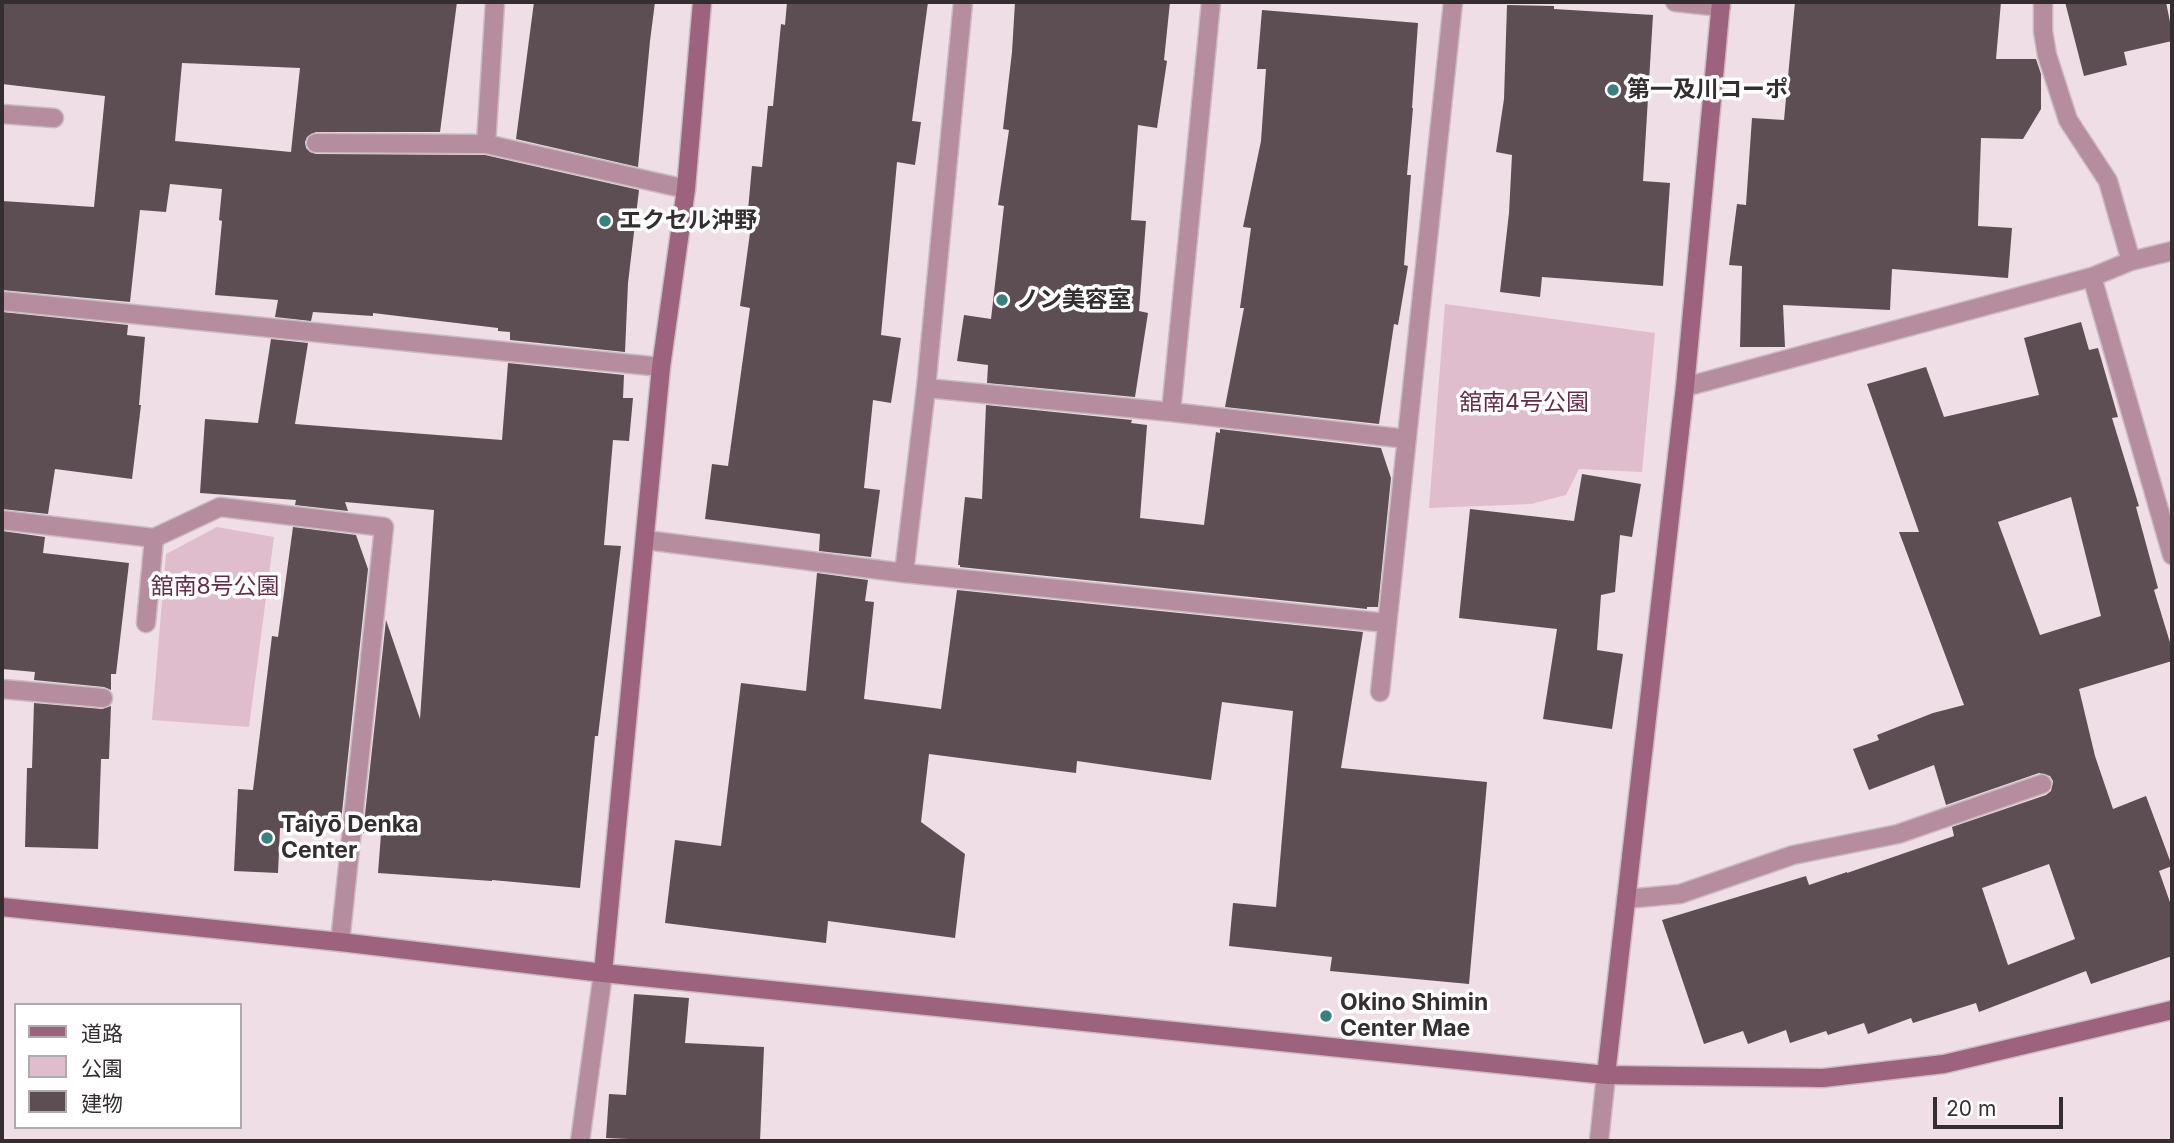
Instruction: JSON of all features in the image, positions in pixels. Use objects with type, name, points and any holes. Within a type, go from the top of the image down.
[{"type":"street","points":[[486,144],[495,2]]},
{"type":"street","points":[[580,1141],[603,973],[661,368],[686,189],[702,2]]},
{"type":"street","points":[[904,573],[926,388],[963,2]]},
{"type":"street","points":[[1171,412],[1211,2]]},
{"type":"street","points":[[1380,692],[1453,2]]},
{"type":"street","points":[[1599,1141],[1685,387],[1721,4],[1675,2]]},
{"type":"street","points":[[2043,2],[2043,31],[2047,55],[2068,120],[2108,181],[2131,261]]},
{"type":"street","points":[[2,114],[54,118]]},
{"type":"street","points":[[316,143],[486,144],[686,189]]},
{"type":"street","points":[[1685,387],[2092,276],[2131,261],[2172,251]]},
{"type":"street","points":[[2092,276],[2172,555]]},
{"type":"street","points":[[2,301],[661,368]]},
{"type":"street","points":[[926,388],[1407,439]]},
{"type":"street","points":[[2,520],[154,538],[220,507],[384,527],[340,942]]},
{"type":"street","points":[[146,623],[154,538]]},
{"type":"street","points":[[646,540],[904,573],[1387,623]]},
{"type":"street","points":[[2,690],[103,698]]},
{"type":"street","points":[[1626,899],[1680,894],[1793,855],[1898,834],[2042,784]]},
{"type":"street","points":[[2,907],[340,942],[603,973],[1606,1075],[1837,1076],[1944,1064],[2172,1010]]},
{"type":"green space","name":"舘南4号公園","points":[[1445,304],[1655,333],[1642,472],[1579,469],[1566,495],[1531,504],[1429,508]]},
{"type":"green space","name":"舘南8号公園","points":[[217,527],[274,537],[249,727],[152,720],[166,554]]},
{"type":"building","points":[[2,2],[457,2],[440,132],[316,132],[307,137],[306,148],[316,154],[485,155],[639,190],[628,283],[625,352],[510,340],[510,332],[498,331],[498,328],[373,313],[373,316],[313,312],[311,321],[275,317],[278,300],[215,295],[222,221],[219,220],[222,189],[170,184],[166,212],[140,210],[130,302],[2,290],[2,201],[94,207],[105,96],[2,84]],"holes":[[[182,63],[300,68],[291,152],[175,141]]]},
{"type":"building","points":[[534,2],[655,2],[638,167],[516,139]]},
{"type":"building","points":[[787,2],[928,2],[912,121],[921,122],[915,165],[897,162],[881,335],[901,338],[891,403],[873,400],[864,488],[880,490],[871,557],[819,551],[820,534],[705,519],[712,464],[728,466],[750,308],[740,306],[750,233],[746,232],[752,166],[762,167],[768,106],[773,106],[781,24],[785,25]]},
{"type":"building","points":[[1015,2],[1170,2],[1164,60],[1167,61],[1157,128],[1138,125],[1131,220],[1146,221],[1139,311],[1148,313],[1135,397],[987,383],[988,365],[957,361],[964,315],[991,319],[1004,206],[998,205],[1009,130],[1003,129]]},
{"type":"building","points":[[1795,2],[2001,2],[1996,59],[2036,59],[2041,74],[2041,109],[2023,139],[1981,138],[1978,226],[2012,228],[2008,278],[1892,269],[1890,310],[1783,305],[1785,347],[1740,347],[1742,266],[1729,265],[1737,204],[1746,205],[1752,118],[1784,120]]},
{"type":"building","points":[[2065,2],[2166,2],[2172,41],[2124,52],[2127,65],[2084,76]]},
{"type":"building","points":[[1507,5],[1554,6],[1554,9],[1653,15],[1643,181],[1670,183],[1663,286],[1542,277],[1540,297],[1500,292],[1512,155],[1496,152],[1504,99]]},
{"type":"building","points":[[1262,10],[1418,23],[1407,175],[1411,175],[1404,265],[1408,266],[1398,325],[1394,324],[1379,424],[1225,407],[1244,308],[1240,308],[1251,228],[1243,227],[1261,141],[1266,69],[1257,69]]},
{"type":"building","points":[[2,312],[128,325],[127,335],[145,337],[141,405],[132,479],[55,469],[48,514],[2,509]]},
{"type":"building","points":[[2081,322],[2089,350],[2098,348],[2118,417],[2112,418],[2139,506],[2136,507],[2158,588],[2154,590],[2172,649],[2172,661],[2079,689],[2095,756],[2113,809],[2146,796],[2172,866],[2159,871],[2172,908],[2172,956],[2091,984],[2086,971],[1979,1012],[1976,1003],[1913,1023],[1911,1018],[1868,1034],[1864,1023],[1828,1035],[1826,1031],[1790,1043],[1786,1030],[1748,1044],[1743,1031],[1704,1044],[1662,920],[1806,876],[1809,885],[1847,873],[1954,836],[1952,827],[2051,791],[2053,781],[2050,776],[2039,773],[1946,805],[1934,765],[1869,790],[1853,749],[1879,740],[1877,735],[1933,713],[1964,705],[1899,532],[1919,532],[1867,384],[1926,367],[1944,417],[2039,395],[2024,338]],"holes":[[[2071,497],[2101,616],[2040,635],[1998,522]],[[2049,864],[2075,939],[2008,965],[1982,888]]]},
{"type":"building","points":[[271,339],[308,343],[295,424],[502,440],[508,363],[624,375],[623,398],[633,398],[629,441],[613,440],[604,545],[621,546],[598,736],[595,736],[580,888],[378,873],[381,834],[363,833],[386,620],[420,719],[434,510],[345,502],[348,511],[295,505],[296,500],[200,493],[205,419],[258,423]]},
{"type":"building","points":[[986,405],[1132,420],[1131,423],[1147,425],[1140,518],[1204,525],[1216,432],[1220,433],[1220,429],[1381,448],[1391,478],[1378,607],[1367,609],[960,567],[958,565],[965,497],[982,499]]},
{"type":"building","points":[[1582,474],[1641,484],[1632,537],[1620,535],[1615,592],[1601,595],[1597,650],[1623,654],[1612,729],[1543,719],[1557,629],[1459,618],[1470,509],[1574,521]]},
{"type":"building","points":[[293,527],[356,535],[368,569],[340,831],[280,828],[278,873],[234,871],[238,789],[253,790],[272,636],[278,637]]},
{"type":"building","points":[[2,531],[45,537],[43,553],[129,563],[116,674],[111,674],[111,690],[34,680],[35,672],[2,669]]},
{"type":"building","points":[[817,573],[868,580],[865,601],[874,602],[864,699],[941,709],[957,590],[1363,632],[1341,768],[1487,782],[1469,984],[1330,971],[1332,957],[1229,946],[1233,903],[1276,907],[1293,711],[1222,702],[1211,780],[1077,761],[1076,773],[929,754],[921,822],[965,854],[955,938],[828,921],[826,943],[665,923],[675,840],[721,846],[741,683],[806,691]]},
{"type":"building","points":[[34,703],[102,709],[111,706],[109,759],[101,759],[98,849],[25,847],[27,768],[32,768]]},
{"type":"building","points":[[634,994],[689,998],[685,1043],[764,1047],[760,1141],[606,1138],[609,1094],[626,1095]]},
{"type":"place","name":"第一及川コーポ","points":[[1613,90]]},
{"type":"place","name":"エクセル沖野","points":[[605,221]]},
{"type":"place","name":"ノン美容室","points":[[1002,300]]},
{"type":"place","name":"Taiyō Denka Center","points":[[267,838]]},
{"type":"place","name":"Okino Shimin Center Mae","points":[[1326,1016]]}]
